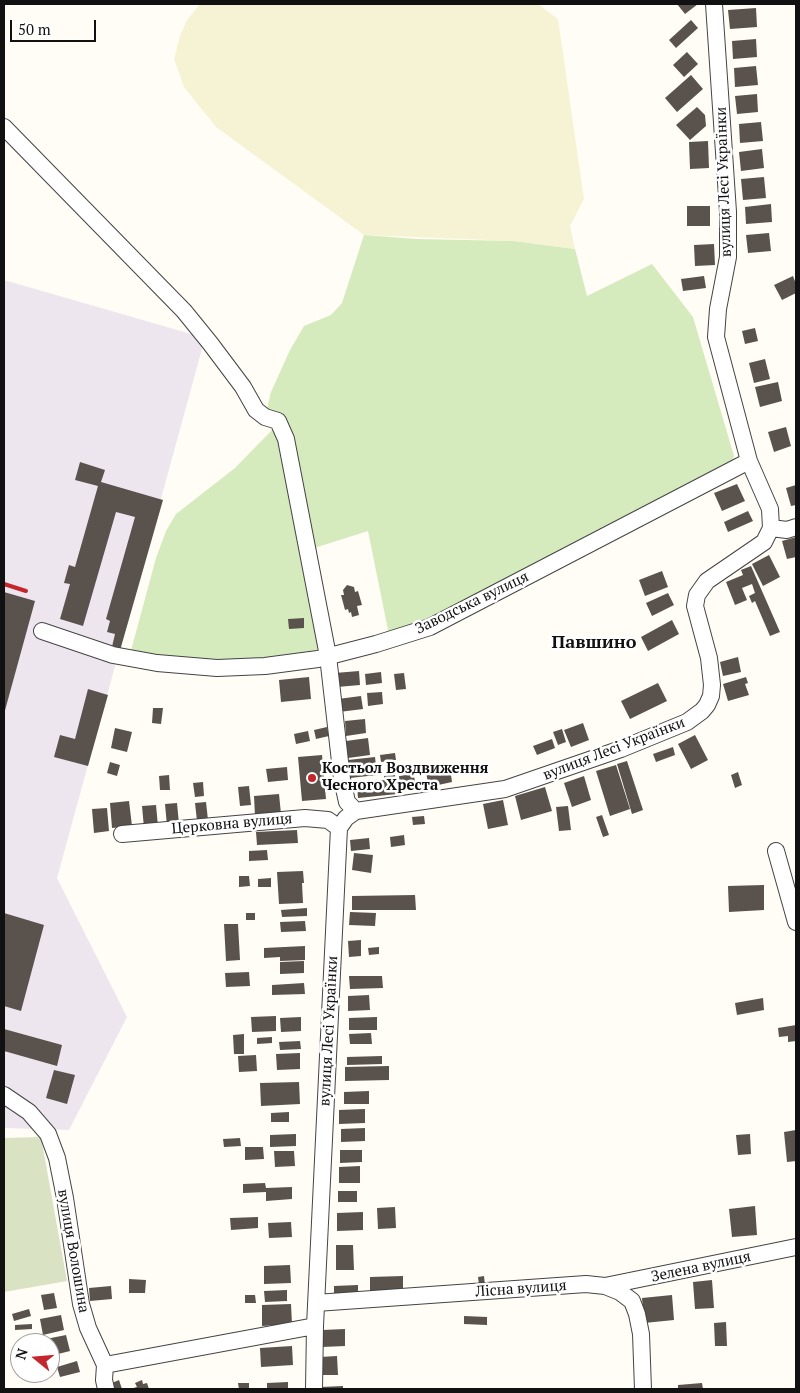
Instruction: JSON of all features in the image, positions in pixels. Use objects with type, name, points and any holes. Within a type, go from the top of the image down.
[{"type":"street","name":"вулиця Лесі Українки","points":[[356,811],[505,789],[621,749],[688,722],[702,711],[711,696],[712,685],[709,658],[695,606],[697,595],[708,581],[764,542],[771,528],[770,509],[749,461],[716,337],[718,309],[725,280],[728,248],[728,212],[714,4]]},
{"type":"street","points":[[4,127],[184,311],[243,387],[256,410],[265,417],[278,421],[286,439],[328,656],[342,779],[347,802],[356,811],[346,818],[339,828]]},
{"type":"street","name":"Заводська вулиця","points":[[42,631],[113,655],[157,663],[217,668],[266,666],[328,656],[376,644],[430,627],[749,461]]},
{"type":"street","points":[[771,528],[787,530],[796,527]]},
{"type":"street","name":"Церковна вулиця","points":[[122,834],[305,818],[328,820],[339,828]]},
{"type":"street","name":"вулиця Лесі Українки","points":[[314,1389],[316,1303],[339,828]]},
{"type":"street","points":[[776,851],[796,922]]},
{"type":"street","name":"вулиця Волошина","points":[[4,1095],[29,1112],[48,1134],[57,1158],[81,1304],[88,1328],[105,1365]]},
{"type":"street","name":"Зелена вулиця","points":[[605,1286],[796,1247]]},
{"type":"street","name":"Лісна вулиця","points":[[316,1303],[586,1284],[605,1286],[620,1292],[632,1301],[637,1314],[641,1334],[643,1389]]},
{"type":"street","points":[[106,1389],[104,1380],[105,1365],[315,1326]]},
{"type":"shaded area","points":[[200,4],[538,4],[558,19],[584,199],[570,226],[575,249],[513,241],[364,235],[216,127],[184,87],[174,59],[180,36],[187,20]]},
{"type":"shaded area","points":[[4,280],[205,338],[57,878],[127,1017],[69,1130],[4,1128]]},
{"type":"green space","points":[[364,235],[417,239],[513,241],[575,249],[587,296],[652,264],[693,317],[734,456],[730,471],[390,640],[368,531],[308,550],[328,656],[265,666],[129,658],[156,558],[166,531],[176,514],[235,468],[278,422],[265,417],[271,392],[290,350],[304,326],[331,315],[342,303]]},
{"type":"green space","points":[[41,1137],[67,1281],[4,1292],[4,1138]]},
{"type":"building","points":[[677,4],[698,4],[685,14]]},
{"type":"building","points":[[756,8],[757,27],[730,29],[728,10]]},
{"type":"building","points":[[691,20],[698,28],[676,48],[669,40]]},
{"type":"building","points":[[756,39],[757,57],[733,59],[732,41]]},
{"type":"building","points":[[687,52],[698,64],[684,77],[673,65]]},
{"type":"building","points":[[756,66],[758,85],[735,87],[734,68]]},
{"type":"building","points":[[691,75],[703,89],[677,112],[665,98]]},
{"type":"building","points":[[757,94],[758,112],[737,114],[735,96]]},
{"type":"building","points":[[697,107],[705,115],[706,126],[690,140],[676,125]]},
{"type":"building","points":[[761,122],[763,141],[740,143],[739,124]]},
{"type":"building","points":[[708,141],[709,168],[690,169],[689,142]]},
{"type":"building","points":[[762,149],[764,168],[741,171],[739,152]]},
{"type":"building","points":[[764,177],[766,198],[743,200],[741,179]]},
{"type":"building","points":[[771,204],[772,222],[746,224],[745,207]]},
{"type":"building","points":[[687,206],[710,206],[710,226],[687,226]]},
{"type":"building","points":[[769,233],[771,251],[748,253],[746,235]]},
{"type":"building","points":[[714,244],[715,265],[695,266],[694,245]]},
{"type":"building","points":[[704,276],[706,288],[683,291],[681,279]]},
{"type":"building","points":[[793,276],[796,284],[796,293],[782,300],[774,285]]},
{"type":"building","points":[[755,328],[758,341],[745,344],[742,331]]},
{"type":"building","points":[[765,359],[770,379],[754,383],[749,363]]},
{"type":"building","points":[[778,382],[782,401],[760,407],[755,387]]},
{"type":"building","points":[[786,427],[791,446],[774,452],[768,432]]},
{"type":"building","points":[[80,462],[105,470],[101,482],[163,500],[119,654],[111,651],[115,634],[107,632],[110,621],[106,619],[135,517],[116,512],[83,626],[60,619],[70,584],[64,583],[69,565],[75,567],[98,486],[75,480]]},
{"type":"building","points":[[737,484],[745,501],[722,511],[714,493]]},
{"type":"building","points":[[796,485],[796,505],[791,506],[786,488]]},
{"type":"building","points":[[748,511],[753,521],[728,532],[724,522]]},
{"type":"building","points":[[796,537],[796,557],[787,559],[782,541]]},
{"type":"building","points":[[769,555],[780,577],[763,586],[752,564]]},
{"type":"building","points":[[751,566],[780,632],[770,636],[755,601],[752,603],[749,596],[755,593],[752,584],[742,588],[747,600],[735,605],[726,582],[743,575],[741,570]]},
{"type":"building","points":[[662,571],[668,587],[645,596],[639,580]]},
{"type":"building","points":[[347,585],[354,587],[355,592],[358,591],[362,605],[357,606],[359,615],[352,617],[348,609],[345,610],[341,595],[344,595],[343,590]]},
{"type":"building","points":[[4,592],[35,601],[4,714]]},
{"type":"building","points":[[668,593],[674,605],[652,616],[646,603]]},
{"type":"building","points":[[304,618],[304,628],[289,629],[288,619]]},
{"type":"building","points":[[672,620],[679,634],[648,651],[641,637]]},
{"type":"building","points":[[738,657],[741,672],[723,676],[720,662]]},
{"type":"building","points":[[359,671],[360,685],[337,687],[335,673]]},
{"type":"building","points":[[381,672],[382,683],[366,685],[365,674]]},
{"type":"building","points":[[404,673],[406,689],[396,690],[394,674]]},
{"type":"building","points":[[309,677],[311,699],[281,702],[279,680]]},
{"type":"building","points":[[746,677],[748,683],[745,684],[749,695],[728,701],[723,684]]},
{"type":"building","points":[[658,683],[667,701],[630,719],[621,701]]},
{"type":"building","points":[[88,689],[108,695],[88,766],[54,757],[60,735],[75,739]]},
{"type":"building","points":[[382,692],[383,704],[368,706],[367,693]]},
{"type":"building","points":[[361,696],[363,709],[339,712],[338,699]]},
{"type":"building","points":[[153,708],[163,708],[161,724],[152,723]]},
{"type":"building","points":[[365,719],[366,733],[346,736],[345,721]]},
{"type":"building","points":[[583,723],[589,740],[571,747],[564,730]]},
{"type":"building","points":[[327,727],[329,736],[316,739],[314,730]]},
{"type":"building","points":[[115,728],[132,732],[127,752],[111,748]]},
{"type":"building","points":[[562,729],[566,742],[558,745],[553,732]]},
{"type":"building","points":[[308,731],[310,741],[296,744],[294,734]]},
{"type":"building","points":[[695,735],[708,760],[691,769],[678,744]]},
{"type":"building","points":[[368,738],[370,755],[348,758],[346,741]]},
{"type":"building","points":[[552,739],[555,748],[537,755],[533,746]]},
{"type":"building","points":[[673,747],[675,755],[656,762],[653,754]]},
{"type":"building","points":[[395,753],[396,760],[381,762],[380,755]]},
{"type":"building","name":"Костьол Воздвиження Чесного Хреста","points":[[322,755],[326,799],[302,801],[298,757]]},
{"type":"building","points":[[375,757],[377,775],[350,778],[348,760]]},
{"type":"building","points":[[627,761],[643,810],[632,814],[617,764]]},
{"type":"building","points":[[110,762],[120,765],[117,776],[107,773]]},
{"type":"building","points":[[450,763],[453,775],[451,775],[452,782],[429,787],[425,768]]},
{"type":"building","points":[[616,765],[630,809],[610,816],[596,771]]},
{"type":"building","points":[[287,767],[288,780],[268,782],[266,769]]},
{"type":"building","points":[[738,772],[742,785],[735,788],[731,775]]},
{"type":"building","points":[[414,774],[415,783],[400,785],[399,776]]},
{"type":"building","points":[[169,775],[170,790],[160,790],[159,776]]},
{"type":"building","points":[[395,775],[397,794],[358,798],[357,786],[367,785],[367,782],[385,780],[384,776]]},
{"type":"building","points":[[584,776],[591,800],[572,807],[564,783]]},
{"type":"building","points":[[203,782],[204,796],[195,797],[193,783]]},
{"type":"building","points":[[249,786],[251,805],[240,806],[238,787]]},
{"type":"building","points":[[545,787],[552,811],[521,820],[515,796]]},
{"type":"building","points":[[279,794],[281,814],[255,816],[254,796]]},
{"type":"building","points":[[503,800],[508,825],[488,829],[483,804]]},
{"type":"building","points":[[129,801],[132,826],[112,828],[110,803]]},
{"type":"building","points":[[206,802],[208,820],[197,821],[195,803]]},
{"type":"building","points":[[177,803],[179,824],[167,826],[165,804]]},
{"type":"building","points":[[156,805],[158,826],[144,828],[142,806]]},
{"type":"building","points":[[568,806],[571,830],[559,831],[556,807]]},
{"type":"building","points":[[107,808],[109,831],[94,833],[92,809]]},
{"type":"building","points":[[602,815],[609,835],[603,837],[596,817]]},
{"type":"building","points":[[424,816],[425,824],[413,825],[412,817]]},
{"type":"building","points":[[297,830],[298,843],[257,845],[256,832]]},
{"type":"building","points":[[404,835],[405,845],[391,847],[390,837]]},
{"type":"building","points":[[369,838],[370,849],[351,851],[350,840]]},
{"type":"building","points":[[267,850],[268,860],[249,861],[249,851]]},
{"type":"building","points":[[354,853],[373,855],[371,873],[352,870]]},
{"type":"building","points":[[303,871],[303,903],[279,904],[277,872]]},
{"type":"building","points":[[239,876],[249,876],[250,886],[239,887]]},
{"type":"building","points":[[271,878],[271,887],[258,887],[258,879]]},
{"type":"building","points":[[764,885],[764,910],[729,912],[728,886]]},
{"type":"building","points":[[415,895],[416,910],[352,910],[352,896]]},
{"type":"building","points":[[307,908],[307,916],[282,917],[281,910]]},
{"type":"building","points":[[350,912],[376,913],[375,926],[349,925]]},
{"type":"building","points":[[4,913],[44,925],[21,1011],[4,1006]]},
{"type":"building","points":[[246,913],[255,913],[255,920],[246,920]]},
{"type":"building","points":[[305,921],[306,931],[281,932],[280,922]]},
{"type":"building","points":[[224,924],[238,924],[240,960],[226,961]]},
{"type":"building","points":[[361,940],[361,956],[349,957],[348,941]]},
{"type":"building","points":[[305,946],[305,960],[280,961],[280,957],[264,958],[264,948]]},
{"type":"building","points":[[379,947],[379,954],[369,955],[368,948]]},
{"type":"building","points":[[304,961],[304,973],[280,974],[280,962]]},
{"type":"building","points":[[249,972],[250,986],[226,987],[225,973]]},
{"type":"building","points":[[349,976],[382,976],[383,988],[350,989]]},
{"type":"building","points":[[304,983],[305,994],[272,995],[272,985]]},
{"type":"building","points":[[369,995],[370,1010],[348,1011],[348,996]]},
{"type":"building","points":[[763,998],[764,1010],[737,1015],[735,1003]]},
{"type":"building","points":[[276,1016],[276,1031],[252,1032],[251,1017]]},
{"type":"building","points":[[301,1017],[301,1031],[281,1032],[280,1018]]},
{"type":"building","points":[[377,1017],[377,1030],[349,1030],[349,1018]]},
{"type":"building","points":[[796,1025],[796,1041],[788,1042],[788,1036],[779,1037],[778,1028]]},
{"type":"building","points":[[4,1029],[62,1045],[57,1066],[4,1051]]},
{"type":"building","points":[[371,1033],[372,1044],[350,1044],[349,1034]]},
{"type":"building","points":[[244,1034],[244,1054],[234,1054],[233,1035]]},
{"type":"building","points":[[272,1037],[272,1043],[257,1044],[257,1038]]},
{"type":"building","points":[[300,1041],[301,1049],[280,1050],[279,1042]]},
{"type":"building","points":[[300,1053],[300,1069],[277,1070],[276,1054]]},
{"type":"building","points":[[256,1055],[257,1071],[239,1072],[238,1056]]},
{"type":"building","points":[[382,1056],[382,1064],[347,1065],[347,1057]]},
{"type":"building","points":[[389,1066],[389,1080],[345,1081],[345,1067]]},
{"type":"building","points":[[54,1070],[75,1075],[67,1104],[46,1098]]},
{"type":"building","points":[[299,1082],[300,1104],[261,1106],[260,1083]]},
{"type":"building","points":[[369,1091],[369,1104],[344,1104],[344,1092]]},
{"type":"building","points":[[365,1109],[365,1123],[339,1124],[339,1110]]},
{"type":"building","points":[[289,1112],[289,1122],[271,1122],[271,1113]]},
{"type":"building","points":[[365,1128],[365,1141],[341,1142],[341,1129]]},
{"type":"building","points":[[796,1130],[796,1161],[787,1162],[784,1132]]},
{"type":"building","points":[[296,1134],[296,1146],[270,1147],[270,1135]]},
{"type":"building","points":[[750,1134],[751,1154],[738,1155],[736,1135]]},
{"type":"building","points":[[240,1138],[241,1146],[224,1147],[223,1139]]},
{"type":"building","points":[[245,1147],[263,1147],[264,1159],[245,1160]]},
{"type":"building","points":[[340,1150],[362,1150],[362,1162],[340,1163]]},
{"type":"building","points":[[274,1151],[294,1151],[295,1166],[275,1167]]},
{"type":"building","points":[[360,1166],[360,1183],[339,1183],[339,1167]]},
{"type":"building","points":[[265,1183],[266,1188],[292,1187],[292,1199],[266,1201],[266,1192],[243,1193],[243,1184]]},
{"type":"building","points":[[338,1191],[357,1191],[357,1202],[338,1202]]},
{"type":"building","points":[[755,1206],[757,1235],[732,1237],[729,1209]]},
{"type":"building","points":[[395,1207],[396,1228],[378,1229],[377,1208]]},
{"type":"building","points":[[363,1212],[363,1230],[337,1231],[337,1213]]},
{"type":"building","points":[[258,1217],[258,1228],[231,1230],[230,1218]]},
{"type":"building","points":[[291,1222],[292,1237],[269,1238],[268,1223]]},
{"type":"building","points":[[336,1245],[353,1245],[354,1270],[336,1270]]},
{"type":"building","points":[[290,1265],[291,1283],[264,1284],[264,1266]]},
{"type":"building","points":[[403,1276],[403,1290],[370,1291],[370,1277]]},
{"type":"building","points":[[484,1276],[485,1285],[479,1285],[478,1277]]},
{"type":"building","points":[[129,1279],[146,1280],[145,1293],[129,1293]]},
{"type":"building","points":[[712,1280],[714,1308],[695,1309],[693,1282]]},
{"type":"building","points":[[358,1285],[358,1298],[334,1298],[334,1286]]},
{"type":"building","points":[[111,1286],[112,1299],[90,1301],[89,1288]]},
{"type":"building","points":[[287,1290],[287,1301],[265,1302],[264,1291]]},
{"type":"building","points":[[54,1293],[57,1308],[44,1310],[41,1295]]},
{"type":"building","points":[[245,1295],[255,1295],[256,1303],[245,1303]]},
{"type":"building","points":[[672,1295],[674,1320],[644,1323],[642,1298]]},
{"type":"building","points":[[291,1304],[292,1324],[262,1326],[262,1305]]},
{"type":"building","points":[[29,1309],[31,1316],[14,1321],[12,1314]]},
{"type":"building","points":[[61,1315],[64,1330],[43,1333],[40,1319]]},
{"type":"building","points":[[464,1316],[487,1317],[487,1325],[464,1324]]},
{"type":"building","points":[[726,1322],[727,1346],[715,1346],[714,1323]]},
{"type":"building","points":[[32,1324],[32,1329],[15,1330],[15,1325]]},
{"type":"building","points":[[345,1329],[345,1346],[322,1347],[322,1330]]},
{"type":"building","points":[[66,1335],[70,1351],[60,1354],[60,1336]]},
{"type":"building","points":[[292,1346],[293,1365],[261,1367],[260,1348]]},
{"type":"building","points":[[337,1356],[338,1375],[321,1375],[320,1357]]},
{"type":"building","points":[[77,1361],[80,1372],[60,1377],[60,1366]]},
{"type":"building","points":[[119,1380],[122,1389],[114,1389],[112,1383]]},
{"type":"building","points":[[142,1380],[143,1384],[147,1383],[149,1389],[130,1389],[137,1387],[135,1383]]},
{"type":"building","points":[[288,1382],[288,1389],[267,1389],[267,1383]]},
{"type":"building","points":[[238,1383],[249,1383],[249,1389],[239,1389]]},
{"type":"building","points":[[702,1383],[703,1389],[678,1389],[678,1385]]},
{"type":"building","points":[[343,1386],[343,1389],[320,1389],[320,1387]]},
{"type":"railway","points":[[4,584],[26,591]]},
{"type":"place","name":"Костьол Воздвиження Чесного Хреста","points":[[312,778]]},
{"type":"district","name":"Павшино","points":[[594,643]]}]
